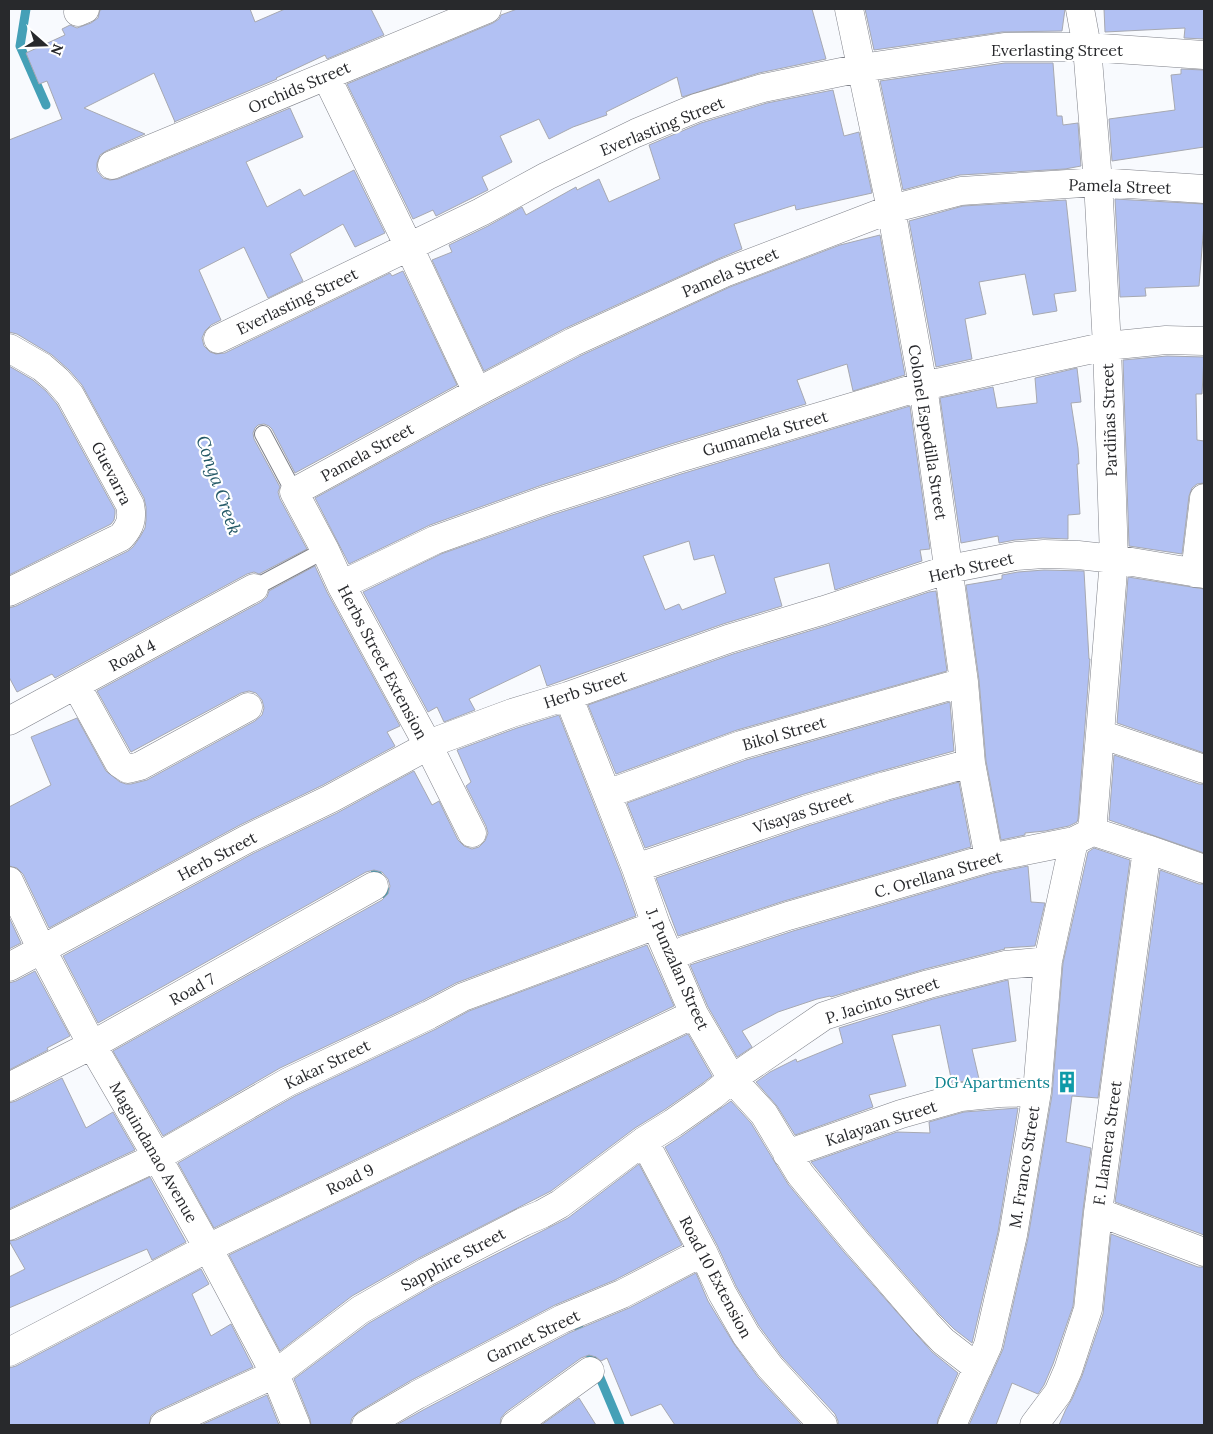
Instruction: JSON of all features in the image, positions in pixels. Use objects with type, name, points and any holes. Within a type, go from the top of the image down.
[{"type":"street","name":"Orchids Street","points":[[112,165],[486,9]]},
{"type":"street","name":"Colonel Espedilla Street","points":[[849,9],[891,209],[923,386],[964,682],[972,763],[989,858]]},
{"type":"street","name":"Pardiñas Street","points":[[1080,9],[1087,46],[1098,182],[1107,346],[1114,559],[1093,821],[1082,836]]},
{"type":"street","name":"Everlasting Street","points":[[218,339],[481,212],[547,176],[636,133],[688,112],[762,88],[860,68],[1004,48],[1087,46],[1204,55]]},
{"type":"street","points":[[326,76],[477,392]]},
{"type":"street","name":"Pamela Street","points":[[294,492],[573,342],[724,273],[891,209],[960,191],[1098,182],[1204,189]]},
{"type":"street","name":"Gumamela Street","points":[[341,584],[435,540],[547,500],[676,459],[923,386],[1107,346],[1166,340],[1204,341]]},
{"type":"street","name":"Guevarra","points":[[9,348],[42,367],[70,395],[130,505],[132,514],[128,530],[121,537],[9,592]]},
{"type":"street","name":"Herbs Street Extension","points":[[294,492],[341,584],[429,747],[472,833]]},
{"type":"street","points":[[1200,573],[1204,498]]},
{"type":"street","name":"Herb Street","points":[[9,967],[247,839],[330,799],[440,740],[512,713],[568,696],[728,639],[949,569],[1016,556],[1044,554],[1078,555],[1200,573]]},
{"type":"street","name":"Road 4","points":[[9,721],[254,588]]},
{"type":"street","name":"Bikol Street","points":[[607,794],[741,745],[964,682]]},
{"type":"street","points":[[76,685],[119,763],[128,769],[140,766],[248,707]]},
{"type":"street","name":"J. Punzalan Street","points":[[568,696],[636,868],[656,925],[694,1014],[732,1079],[764,1114],[806,1182],[926,1323],[943,1341],[978,1368]]},
{"type":"street","points":[[1100,734],[1204,769]]},
{"type":"street","name":"Visayas Street","points":[[636,868],[806,810],[885,786],[972,763]]},
{"type":"street","name":"C. Orellana Street","points":[[670,957],[688,949],[788,916],[989,858],[1082,836],[1147,849],[1204,869]]},
{"type":"street","name":"M. Franco Street","points":[[952,1425],[988,1345],[995,1318],[1013,1235],[1037,1092],[1048,961],[1082,836]]},
{"type":"street","name":"F. Llamera Street","points":[[1034,1425],[1058,1393],[1068,1370],[1088,1309],[1098,1212],[1147,849]]},
{"type":"street","name":"Maguindanao Avenue","points":[[9,881],[42,950],[92,1045],[208,1248],[276,1374],[296,1425]]},
{"type":"street","name":"Road 7","points":[[9,1087],[92,1045],[374,886]]},
{"type":"street","name":"Kakar Street","points":[[9,1226],[157,1157],[288,1082],[429,1016],[463,997],[656,925]]},
{"type":"street","name":"P. Jacinto Street","points":[[732,1079],[824,1016],[882,998],[1005,965],[1048,961]]},
{"type":"street","name":"Road 9","points":[[9,1352],[208,1248],[694,1014]]},
{"type":"street","name":"Sapphire Street","points":[[164,1425],[276,1374],[360,1310],[426,1272],[554,1207],[644,1140],[689,1111],[732,1079]]},
{"type":"street","name":"Kalayaan Street","points":[[787,1154],[901,1114],[961,1097],[1037,1092]]},
{"type":"street","name":"Road 10 Extension","points":[[644,1140],[703,1252],[722,1293],[746,1335],[782,1381],[823,1425]]},
{"type":"street","points":[[1098,1212],[1204,1252]]},
{"type":"street","name":"Garnet Street","points":[[366,1425],[417,1395],[562,1319],[622,1294],[703,1252]]},
{"type":"street","points":[[515,1425],[590,1371]]},
{"type":"lane","points":[[263,434],[294,492]]},
{"type":"lane","points":[[254,588],[325,550]]},
{"type":"building","points":[[250,9],[255,22],[285,9],[371,9],[384,35],[327,59],[325,55],[277,79],[175,122],[154,73],[84,108],[145,134],[100,155],[97,171],[103,178],[110,180],[118,179],[290,108],[303,137],[246,162],[267,207],[300,189],[304,196],[354,170],[385,233],[355,247],[343,224],[290,254],[303,281],[268,298],[244,247],[199,270],[221,320],[211,325],[205,331],[202,338],[204,346],[210,352],[216,354],[225,353],[390,273],[392,276],[403,271],[457,385],[295,473],[272,429],[264,424],[258,425],[253,433],[254,439],[280,487],[278,492],[280,499],[307,549],[259,574],[254,572],[247,574],[55,678],[52,674],[17,692],[9,677],[9,608],[128,551],[133,547],[145,528],[146,507],[144,498],[82,385],[52,355],[17,334],[9,332],[9,140],[62,119],[47,81],[39,84],[26,53],[65,35],[62,29],[70,25],[77,28],[91,23],[98,18],[100,10]]},
{"type":"building","points":[[517,9],[812,9],[826,59],[759,73],[682,97],[677,77],[606,112],[607,115],[573,127],[549,139],[539,119],[500,136],[512,162],[482,177],[488,190],[436,216],[433,210],[413,219],[347,84],[493,23],[501,15]]},
{"type":"building","points":[[865,9],[1065,9],[1062,31],[1002,32],[874,50]]},
{"type":"building","points":[[1104,9],[1204,9],[1204,39],[1184,38],[1185,28],[1105,32]]},
{"type":"building","points":[[1005,63],[1053,63],[1057,116],[1062,116],[1063,125],[1078,123],[1081,166],[1065,169],[960,175],[903,190],[880,81]]},
{"type":"building","points":[[1181,69],[1204,70],[1204,147],[1112,161],[1109,119],[1175,110],[1171,75],[1181,74]]},
{"type":"building","points":[[833,90],[844,136],[859,132],[872,193],[796,210],[795,205],[734,224],[742,249],[566,328],[484,371],[432,260],[452,252],[449,245],[522,207],[526,215],[576,187],[577,190],[599,179],[609,202],[660,179],[649,145],[701,123],[767,103]]},
{"type":"building","points":[[1115,199],[1204,204],[1199,286],[1145,288],[1146,296],[1120,297]]},
{"type":"building","points":[[1066,200],[1076,291],[1054,294],[1057,311],[1033,315],[1025,274],[979,282],[986,314],[965,319],[972,359],[936,367],[909,221],[963,206]]},
{"type":"building","points":[[880,235],[905,375],[853,391],[847,364],[797,380],[806,404],[542,485],[430,525],[349,564],[315,498],[580,356],[730,287],[840,245]]},
{"type":"building","points":[[1167,356],[1204,357],[1202,394],[1196,394],[1197,440],[1204,441],[1204,483],[1197,484],[1192,488],[1189,496],[1182,554],[1129,546],[1123,360]]},
{"type":"building","points":[[9,366],[33,380],[57,404],[115,510],[115,514],[111,524],[9,575]]},
{"type":"building","points":[[1077,368],[1081,402],[1071,403],[1078,448],[1080,514],[1068,515],[1068,539],[1043,538],[999,543],[998,536],[961,543],[940,398],[993,387],[997,408],[1037,403],[1035,378]]},
{"type":"building","points":[[910,406],[930,549],[920,550],[922,561],[835,590],[829,563],[774,578],[782,606],[723,624],[547,686],[540,665],[469,699],[475,710],[444,722],[437,707],[428,712],[363,592],[441,554],[552,515],[681,474]],"holes":[[[689,541],[694,560],[714,555],[726,593],[682,610],[679,604],[665,610],[643,556]]]},
{"type":"building","points":[[315,566],[327,592],[400,726],[387,732],[395,746],[323,785],[240,825],[49,928],[23,874],[17,868],[9,866],[9,807],[51,785],[31,737],[77,718],[106,771],[120,782],[131,784],[147,780],[255,721],[262,715],[264,708],[262,700],[256,693],[249,691],[241,693],[131,752],[97,691],[261,602],[267,597],[269,591]]},
{"type":"building","points":[[1044,570],[1084,571],[1090,659],[1078,819],[1077,822],[1069,826],[1025,833],[1025,835],[1001,840],[986,761],[979,680],[966,585],[1002,579],[1002,575]]},
{"type":"building","points":[[1128,577],[1204,589],[1204,753],[1117,723]]},
{"type":"building","points":[[936,591],[947,671],[737,730],[616,774],[588,705],[733,654]]},
{"type":"building","points":[[950,702],[954,751],[801,795],[645,848],[627,803],[746,760]]},
{"type":"building","points":[[559,715],[636,916],[456,983],[280,1068],[163,1136],[113,1051],[382,900],[388,894],[390,886],[388,879],[382,872],[374,870],[366,872],[98,1023],[63,956],[254,853],[337,813],[414,771],[432,805],[439,801],[458,840],[464,846],[472,849],[479,847],[485,841],[488,833],[466,786],[471,782],[457,750]]},
{"type":"building","points":[[1114,755],[1199,784],[1204,784],[1204,853],[1109,820]]},
{"type":"building","points":[[959,782],[971,847],[784,901],[678,936],[656,878],[811,825]]},
{"type":"building","points":[[1094,848],[1130,860],[1098,1098],[1072,1096],[1066,1142],[1091,1148],[1073,1306],[1053,1364],[1038,1394],[1012,1383],[996,1425],[969,1425],[1003,1349],[1028,1238],[1052,1095],[1063,963],[1088,852]]},
{"type":"building","points":[[1028,866],[1031,902],[1045,903],[1035,946],[1004,948],[831,997],[817,999],[778,1012],[742,1031],[752,1047],[737,1057],[708,1007],[690,965],[793,931],[993,873]]},
{"type":"building","points":[[1160,870],[1199,884],[1204,884],[1204,1235],[1115,1202]]},
{"type":"building","points":[[9,917],[21,943],[9,949]]},
{"type":"building","points":[[647,945],[674,1006],[214,1228],[178,1163],[295,1096],[436,1029],[469,1011]]},
{"type":"building","points":[[35,971],[70,1036],[47,1048],[48,1050],[9,1070],[9,983]]},
{"type":"building","points":[[1008,980],[1016,1041],[972,1049],[979,1079],[952,1083],[940,1025],[892,1035],[906,1086],[869,1095],[873,1107],[795,1135],[777,1106],[756,1082],[770,1072],[796,1059],[797,1062],[843,1043],[839,1028],[933,999]]},
{"type":"building","points":[[688,1034],[712,1076],[703,1083],[635,1128],[551,1191],[419,1258],[352,1296],[280,1351],[229,1255]]},
{"type":"building","points":[[62,1078],[86,1128],[113,1112],[135,1150],[9,1209],[9,1103]]},
{"type":"building","points":[[731,1101],[751,1123],[788,1184],[844,1252],[932,1352],[958,1373],[937,1425],[838,1425],[835,1414],[782,1357],[759,1326],[736,1286],[717,1245],[665,1147]]},
{"type":"building","points":[[1018,1108],[998,1232],[972,1343],[938,1313],[811,1162],[897,1132],[930,1133],[929,1122],[964,1112]]},
{"type":"building","points":[[639,1164],[682,1245],[615,1280],[555,1305],[410,1381],[358,1412],[352,1418],[350,1425],[311,1425],[294,1379],[369,1323],[433,1286],[568,1218]]},
{"type":"building","points":[[150,1177],[186,1242],[152,1260],[147,1249],[9,1308],[9,1277],[25,1269],[9,1241],[16,1240]]},
{"type":"building","points":[[1111,1234],[1198,1267],[1204,1267],[1204,1425],[1059,1425],[1082,1376],[1103,1314]]},
{"type":"building","points":[[201,1269],[209,1284],[192,1294],[211,1336],[231,1324],[253,1367],[157,1411],[151,1416],[149,1425],[9,1425],[9,1368]]},
{"type":"building","points":[[696,1273],[708,1301],[734,1344],[758,1377],[802,1425],[675,1425],[661,1404],[631,1416],[607,1358],[601,1361],[589,1355],[581,1358],[506,1412],[501,1418],[500,1425],[396,1425],[569,1333],[629,1308]]},
{"type":"building","points":[[267,1395],[279,1425],[201,1425]]},
{"type":"building","points":[[579,1398],[596,1425],[541,1425]]},
{"type":"waterway","name":"Conga Creek","points":[[26,9],[20,46],[46,105]]},
{"type":"waterway","points":[[370,859],[392,906]]},
{"type":"waterway","name":"Conga Creek","points":[[579,1328],[620,1425]]},
{"type":"place","name":"DG Apartments","points":[[1067,1082]]}]
